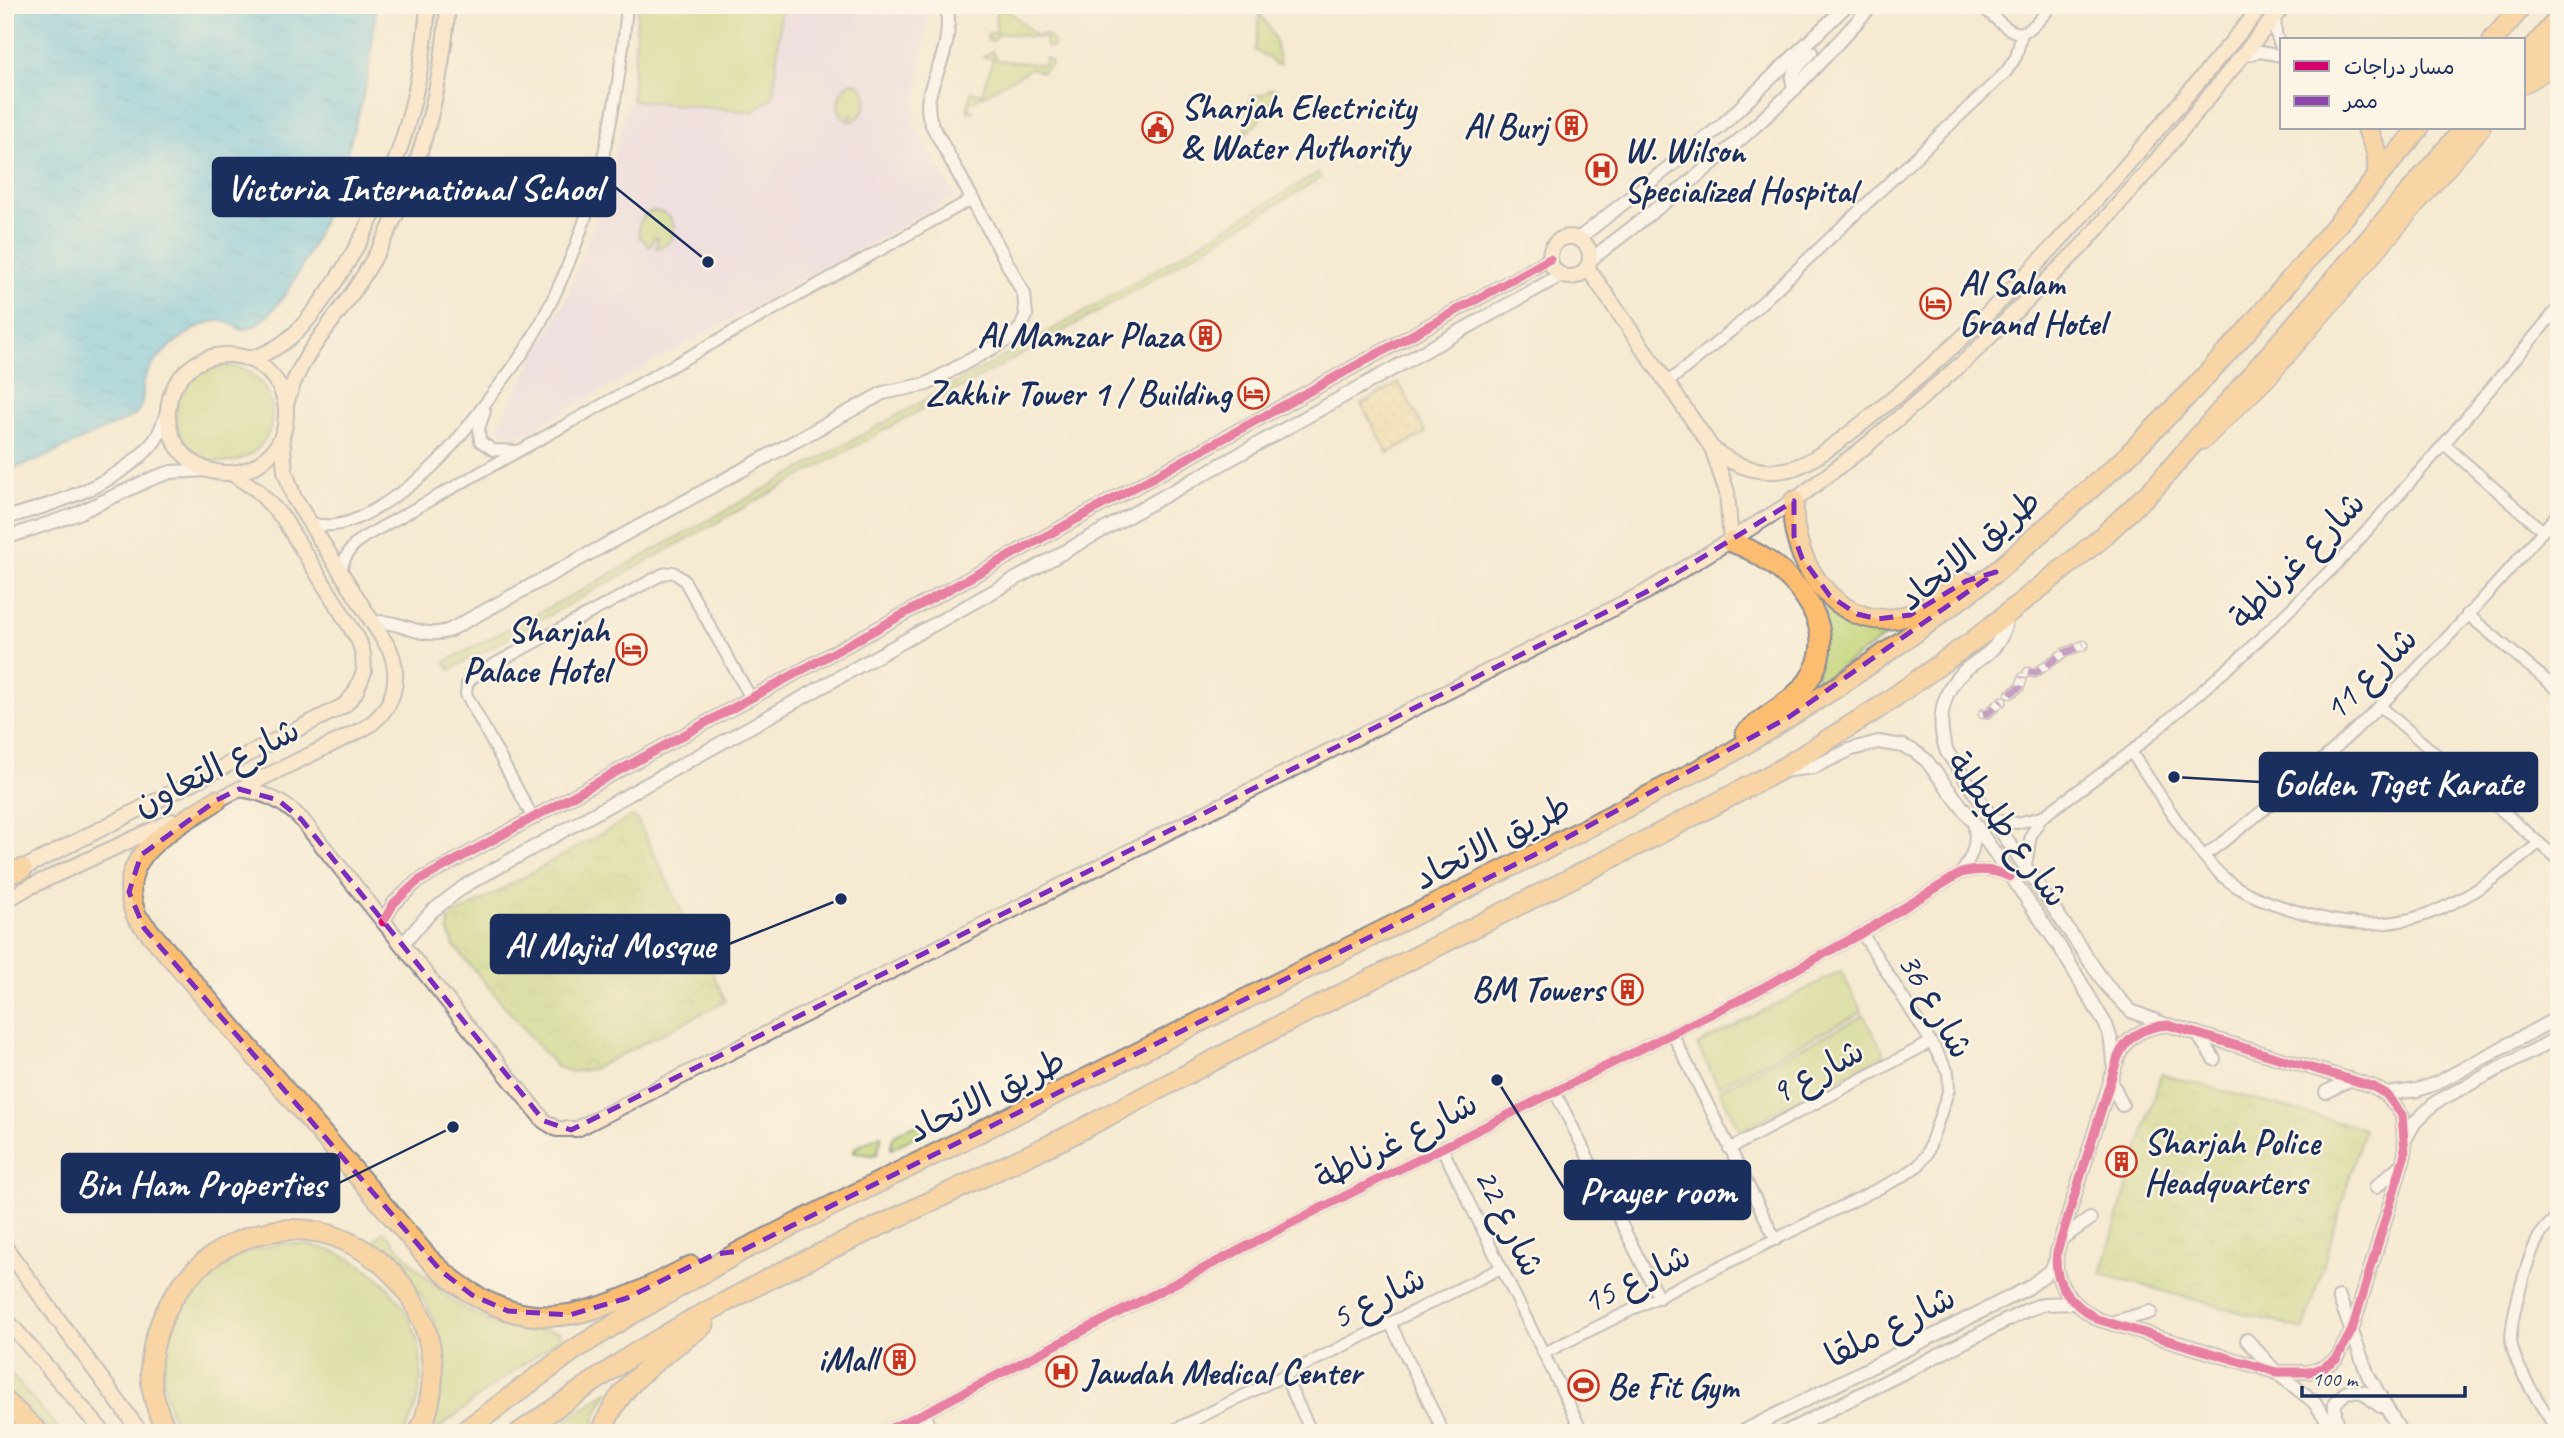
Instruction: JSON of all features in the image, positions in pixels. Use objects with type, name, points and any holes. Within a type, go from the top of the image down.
[{"type":"highway","points":[[2495,38],[2523,5]]},
{"type":"highway","points":[[2526,57],[2559,18]]},
{"type":"highway","points":[[2367,130],[2378,153],[2378,176]]},
{"type":"highway","name":"طريق الاتحاد","points":[[462,1433],[565,1357],[625,1318],[741,1251],[1500,873],[1729,754],[1878,659],[1996,572],[2085,495],[2194,389],[2246,332],[2417,130]]},
{"type":"highway","name":"طريق الاتحاد","points":[[519,1433],[587,1384],[688,1322],[792,1267],[1071,1135],[1656,836],[1778,771],[1880,707],[2007,615],[2099,540],[2182,458],[2463,130]]},
{"type":"highway","points":[[1794,502],[1794,536],[1802,558],[1830,596],[1857,614],[1878,619],[1910,615],[1966,581],[1996,572]]},
{"type":"highway","points":[[1729,754],[1757,722],[1801,689],[1816,665],[1820,646],[1816,618],[1791,579],[1765,557],[1731,542]]},
{"type":"highway","points":[[217,800],[160,838],[141,855],[134,867],[129,892],[137,917],[417,1246],[448,1277],[472,1295],[508,1311],[550,1316],[570,1315],[627,1298],[715,1254],[741,1251]]},
{"type":"highway","points":[[167,1433],[154,1400],[150,1382],[150,1357],[153,1338],[176,1291],[200,1265],[228,1245],[260,1233],[294,1230],[329,1234],[367,1252],[386,1268],[413,1300],[428,1331],[434,1365],[431,1399],[419,1433]]},
{"type":"highway","points":[[601,1433],[615,1402],[635,1378],[747,1291]]},
{"type":"highway","points":[[5,1401],[39,1433]]},
{"type":"main road","points":[[248,359],[275,349],[296,335],[340,275],[370,221],[395,163],[410,113],[419,72],[428,5]]},
{"type":"main road","points":[[286,405],[297,371],[359,283],[402,201],[424,140],[432,108],[448,5]]},
{"type":"main road","points":[[1712,448],[1728,460],[1747,468],[1767,471],[1788,469],[1816,457],[1880,409],[1978,324],[2041,262],[2106,190],[2263,5]]},
{"type":"main road","points":[[239,789],[268,796],[294,812],[544,1121],[557,1129],[577,1129],[1646,592],[1794,502],[1934,389],[2045,286],[2152,166],[2280,11]]},
{"type":"main road","points":[[2526,76],[2559,37]]},
{"type":"main road","points":[[2526,84],[2545,72],[2559,58]]},
{"type":"main road","points":[[2182,458],[2260,387],[2480,130]]},
{"type":"main road","points":[[1589,263],[1574,277],[1561,275],[1550,260],[1552,248],[1567,237],[1578,239],[1587,247],[1589,263],[1712,448],[1727,492],[1731,542]]},
{"type":"main road","points":[[221,355],[248,359],[270,373],[281,388],[286,405],[282,437],[265,460],[253,467],[232,473],[208,470],[192,461],[175,442],[169,426],[168,408],[177,383],[196,364],[221,355]]},
{"type":"main road","name":"شارع التعاون","points":[[5,901],[27,888],[365,728],[380,716],[393,694],[395,664],[386,644],[294,498],[287,480],[282,437]]},
{"type":"main road","points":[[232,473],[257,490],[283,518],[356,635],[363,654],[377,652],[386,644]]},
{"type":"main road","name":"شارع التعاون","points":[[11,874],[345,705],[362,679],[363,654]]},
{"type":"main road","points":[[5,1247],[141,1433]]},
{"type":"main road","points":[[5,1318],[103,1433]]},
{"type":"street","points":[[308,522],[332,526],[369,512],[437,465],[492,396],[539,326],[585,216],[611,114],[627,5]]},
{"type":"street","points":[[373,623],[382,622],[421,633],[448,631],[883,393],[927,384],[1012,337],[1021,328],[1026,315],[1024,294],[932,125],[928,111],[929,92],[946,40],[947,5]]},
{"type":"street","points":[[1578,239],[1683,158],[1752,99],[1847,5]]},
{"type":"street","points":[[1589,263],[1706,170],[1795,89],[1872,5]]},
{"type":"street","points":[[1980,5],[2011,31],[2022,33],[2035,27],[2052,5]]},
{"type":"street","points":[[2280,11],[2276,34],[2280,47]]},
{"type":"street","points":[[1667,383],[1737,326],[1988,90],[2012,65],[2022,33]]},
{"type":"street","points":[[1795,89],[1791,77],[1811,52],[1812,41]]},
{"type":"street","points":[[2242,56],[2260,52],[2280,53]]},
{"type":"street","points":[[341,573],[345,556],[356,542],[972,199]]},
{"type":"street","points":[[383,922],[401,895],[418,881],[1550,260]]},
{"type":"street","points":[[402,945],[431,912],[466,885],[1561,275]]},
{"type":"street","name":"شارع غرناطة","points":[[1996,820],[2017,823],[2042,817],[2131,752],[2241,657],[2308,593],[2444,444],[2559,307]]},
{"type":"street","points":[[485,470],[480,422],[492,396]]},
{"type":"street","points":[[5,518],[65,498],[130,465],[153,442],[168,408]]},
{"type":"street","points":[[458,442],[467,439],[503,452],[523,450]]},
{"type":"street","points":[[2444,444],[2543,531]]},
{"type":"street","points":[[5,538],[74,515],[153,478],[171,472],[208,470]]},
{"type":"street","name":"شارع 11","points":[[2204,856],[2308,773],[2380,706],[2559,512]]},
{"type":"street","points":[[533,818],[466,694],[468,681],[475,674],[673,572],[684,580],[751,698]]},
{"type":"street","points":[[2467,614],[2559,691]]},
{"type":"street","name":"شارع طليطلة","points":[[2007,615],[2002,636],[1995,647],[1959,675],[1945,700],[1942,736],[1947,752],[1961,774],[1996,820],[2092,965],[2123,1005],[2141,1016],[2351,1079],[2386,1094]]},
{"type":"street","points":[[2010,694],[2020,687],[2026,675],[2035,673],[2064,653],[2084,645]]},
{"type":"street","points":[[1983,714],[2002,701]]},
{"type":"street","points":[[2380,706],[2559,860]]},
{"type":"street","name":"شارع طليطلة","points":[[1778,771],[1814,767],[1852,748],[1878,742],[1891,743],[1914,751],[1926,760],[1972,820],[2061,949],[2106,1025],[2111,1040],[2112,1074]]},
{"type":"street","points":[[2131,752],[2204,856],[2231,883],[2261,900],[2322,919],[2366,925],[2390,925],[2428,915],[2493,880],[2539,843]]},
{"type":"street","points":[[1940,778],[1934,763],[1937,758],[1942,759],[1954,772],[1961,774]]},
{"type":"street","points":[[2026,865],[2031,835],[2042,817]]},
{"type":"street","points":[[1961,873],[1973,853],[1975,843],[1972,820]]},
{"type":"street","name":"شارع غرناطة","points":[[880,1433],[1765,986],[1862,933],[1961,873],[1991,870],[2010,877]]},
{"type":"street","name":"شارع 36","points":[[1862,933],[1948,1072],[1949,1089],[1927,1154],[1919,1165],[1902,1177]]},
{"type":"street","points":[[2061,949],[2083,970],[2089,971],[2092,965]]},
{"type":"street","points":[[2168,1025],[2147,1028],[2130,1039],[2121,1050],[2061,1239],[2056,1259],[2059,1283],[2073,1303],[2097,1319],[2276,1372],[2309,1372],[2324,1367],[2337,1358],[2346,1345],[2403,1163],[2406,1138],[2402,1115],[2386,1094],[2417,1090],[2437,1083],[2559,1017]]},
{"type":"street","points":[[2195,1032],[2214,1059]]},
{"type":"street","points":[[1672,1033],[1776,1240]]},
{"type":"street","points":[[2406,1138],[2415,1122],[2436,1102],[2559,1037]]},
{"type":"street","name":"شارع 9","points":[[1729,1149],[1931,1042]]},
{"type":"street","points":[[2112,1074],[2122,1105]]},
{"type":"street","points":[[2326,1092],[2351,1079]]},
{"type":"street","points":[[1555,1092],[1659,1298]]},
{"type":"street","name":"شارع 22","points":[[1442,1148],[1583,1433]]},
{"type":"street","points":[[2376,1187],[2403,1163]]},
{"type":"street","name":"شارع 15","points":[[1544,1353],[1902,1177]]},
{"type":"street","points":[[2557,1427],[2517,1359],[2511,1337],[2515,1311],[2535,1244],[2549,1224],[2559,1216]]},
{"type":"street","points":[[2061,1239],[2090,1219]]},
{"type":"street","name":"شارع ملقا","points":[[1740,1433],[2028,1288],[2052,1269],[2056,1259]]},
{"type":"street","name":"شارع 5","points":[[1168,1433],[1501,1268]]},
{"type":"street","points":[[2339,1297],[2368,1375],[2401,1433]]},
{"type":"street","name":"شارع ملقا","points":[[1784,1433],[2027,1310],[2044,1304],[2073,1303]]},
{"type":"street","points":[[2111,1323],[2150,1312]]},
{"type":"street","points":[[1390,1323],[1444,1433]]},
{"type":"street","points":[[2247,1340],[2276,1372],[2313,1401],[2339,1433]]},
{"type":"street","points":[[1284,1375],[1312,1433]]},
{"type":"street","points":[[2339,1433],[2334,1409],[2337,1398],[2347,1391],[2363,1392],[2389,1413]]},
{"type":"street","points":[[926,1412],[931,1433]]},
{"type":"highlighted area","points":[[1794,501],[1794,536],[1802,558],[1830,596],[1857,614],[1878,619],[1910,615],[1966,581],[1996,572],[1789,717],[1546,849],[863,1193],[741,1251],[715,1254],[627,1298],[570,1315],[508,1311],[472,1295],[441,1271],[144,928],[129,892],[141,855],[217,800],[239,789],[278,800],[301,819],[544,1121],[571,1130],[1646,592]]},
{"type":"shaded area","points":[[636,5],[929,5],[914,126],[956,196],[513,439],[497,427],[563,307],[597,216],[629,101]]},
{"type":"green space","points":[[638,5],[782,5],[773,97],[752,112],[632,100]]},
{"type":"green space","points":[[996,5],[1003,5],[1036,36],[1046,34],[1053,42],[1053,47],[1046,47],[1045,38],[999,33],[994,41],[987,40],[988,33],[996,33]]},
{"type":"green space","points":[[1260,13],[1274,37],[1280,65],[1255,51]]},
{"type":"green space","points":[[992,51],[997,60],[1044,65],[1046,58],[1052,62],[1041,72],[1032,68],[970,103],[968,109],[973,111],[969,112],[967,110],[971,92],[982,94],[993,59],[983,57]]},
{"type":"green space","points":[[852,82],[863,89],[866,101],[862,114],[851,122],[853,115],[849,115],[847,121],[838,106],[840,95]]},
{"type":"green space","points":[[1271,89],[1277,90],[1271,103],[1260,120],[1245,135],[1250,97],[1264,94]]},
{"type":"green space","points":[[1318,173],[1321,178],[1103,309],[450,670],[445,662],[582,590],[1100,303]]},
{"type":"green space","points":[[652,211],[668,216],[674,228],[670,240],[656,248],[658,238],[654,237],[650,247],[639,236],[639,224],[645,215]]},
{"type":"green space","points":[[215,366],[233,366],[251,374],[264,387],[272,405],[269,433],[251,454],[233,462],[215,462],[197,454],[184,441],[176,423],[176,405],[184,387],[197,374]]},
{"type":"green space","points":[[1831,607],[1863,624],[1899,627],[1815,685],[1823,613]]},
{"type":"green space","points":[[631,817],[637,819],[726,1001],[593,1069],[573,1072],[556,1067],[454,946],[448,930],[449,919]]},
{"type":"green space","points":[[1841,971],[1862,1012],[1718,1086],[1697,1045]]},
{"type":"green space","points":[[1864,1015],[1885,1055],[1740,1131],[1719,1090]]},
{"type":"green space","points":[[2161,1074],[2364,1129],[2304,1330],[2101,1274]]},
{"type":"green space","points":[[920,1124],[929,1129],[891,1149],[896,1135],[904,1129]]},
{"type":"green space","points":[[882,1136],[877,1154],[854,1152],[855,1148]]},
{"type":"green space","points":[[384,1231],[438,1289],[470,1312],[507,1327],[561,1333],[561,1337],[433,1433],[429,1431],[441,1389],[440,1346],[435,1326],[417,1288],[404,1272],[371,1244]]},
{"type":"green space","points":[[286,1243],[322,1248],[353,1261],[380,1280],[401,1304],[415,1333],[421,1365],[418,1399],[404,1433],[180,1433],[167,1400],[163,1367],[167,1337],[179,1309],[198,1285],[223,1265],[252,1251]]},
{"type":"green space","points":[[5,1367],[62,1433],[53,1433],[5,1388]]},
{"type":"green space","points":[[610,1390],[599,1408],[591,1433],[549,1433]]},
{"type":"sand","points":[[1399,383],[1426,433],[1388,453],[1361,404]]},
{"type":"water","points":[[5,5],[376,5],[368,74],[352,136],[323,219],[305,260],[285,294],[264,319],[241,330],[226,322],[212,322],[179,339],[147,373],[142,402],[132,417],[38,460],[5,471]]},
{"type":"marked path","points":[[2028,672],[2035,673],[2064,653],[2084,645]]},
{"type":"marked path","points":[[2010,694],[2020,687],[2023,677]]},
{"type":"marked path","points":[[1983,714],[2002,701]]},
{"type":"cycle path","points":[[383,922],[394,903],[418,881],[1550,259]]},
{"type":"cycle path","points":[[880,1433],[926,1412],[1307,1215],[1755,992],[1862,933],[1961,873],[1986,870],[2010,877]]},
{"type":"cycle path","points":[[2168,1025],[2372,1086],[2386,1094],[2402,1115],[2405,1154],[2352,1330],[2337,1358],[2324,1367],[2309,1372],[2276,1372],[2097,1319],[2065,1292],[2057,1274],[2057,1252],[2118,1057],[2126,1043],[2138,1034],[2168,1025]]},
{"type":"place","name":"Al Burj","points":[[1571,126]]},
{"type":"place","name":"Sharjah Electricity & Water Authority","points":[[1158,127]]},
{"type":"place","name":"W. Wilson Specialized Hospital","points":[[1601,170]]},
{"type":"place","name":"Victoria International School","points":[[708,262]]},
{"type":"place","name":"Al Salam Grand Hotel","points":[[1936,303]]},
{"type":"place","name":"Al Mamzar Plaza","points":[[1206,335]]},
{"type":"place","name":"Zakhir Tower 1 / Building","points":[[1254,393]]},
{"type":"place","name":"Sharjah Palace Hotel","points":[[632,650]]},
{"type":"place","name":"Golden Tiget Karate","points":[[2174,777]]},
{"type":"place","name":"Al Majid Mosque","points":[[841,899]]},
{"type":"place","name":"BM Towers","points":[[1627,989]]},
{"type":"place","name":"Prayer room","points":[[1497,1080]]},
{"type":"place","name":"Bin Ham Properties","points":[[453,1127]]},
{"type":"place","name":"Sharjah Police Headquarters","points":[[2121,1162]]},
{"type":"place","name":"iMall","points":[[900,1359]]},
{"type":"place","name":"Jawdah Medical Center","points":[[1061,1372]]},
{"type":"place","name":"Be Fit Gym","points":[[1584,1386]]}]
